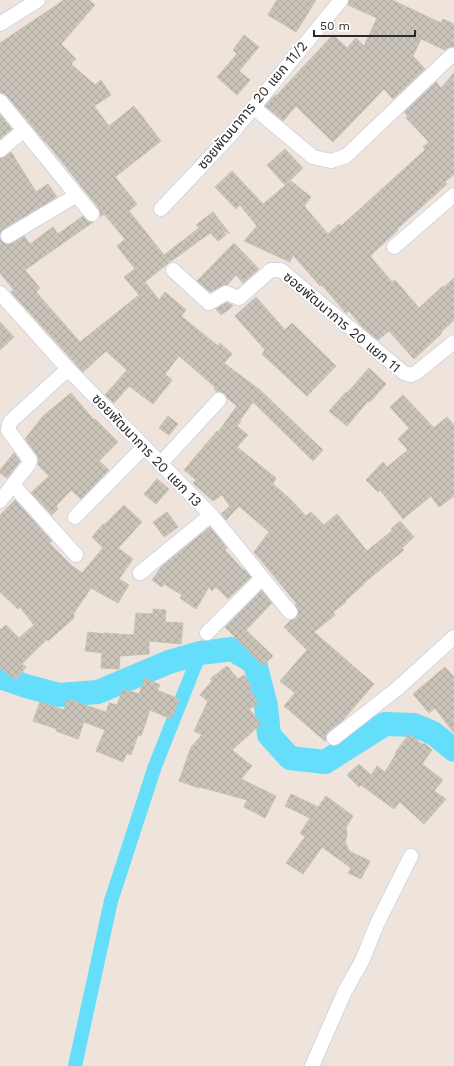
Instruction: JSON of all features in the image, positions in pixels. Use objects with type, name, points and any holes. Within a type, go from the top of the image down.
[{"type":"street","points":[[0,24],[38,0]]},
{"type":"street","name":"ซอยพัฒนาการ 20 แยก 11/2","points":[[162,208],[229,137],[341,0]]},
{"type":"street","points":[[253,107],[313,157],[331,161],[346,156],[452,55]]},
{"type":"street","points":[[0,101],[92,214]]},
{"type":"street","points":[[0,150],[24,130]]},
{"type":"street","points":[[8,236],[77,195]]},
{"type":"street","points":[[394,247],[454,195]]},
{"type":"street","name":"ซอยพัฒนาการ 20 แยก 11","points":[[173,270],[209,303],[226,293],[239,298],[271,270],[281,270],[404,373],[411,375],[416,373],[454,342]]},
{"type":"street","name":"ซอยพัฒนาการ 20 แยก 13","points":[[0,293],[68,369],[210,515],[290,612]]},
{"type":"street","points":[[0,500],[30,462],[8,430],[10,422],[68,369]]},
{"type":"street","points":[[160,464],[219,400]]},
{"type":"street","points":[[75,517],[144,447]]},
{"type":"street","points":[[13,485],[76,555]]},
{"type":"street","points":[[140,573],[210,515]]},
{"type":"street","points":[[207,633],[262,578]]},
{"type":"street","points":[[334,738],[452,644]]},
{"type":"street","points":[[312,1066],[345,992],[362,961],[377,924],[412,856]]},
{"type":"building","points":[[64,0],[89,0],[95,5],[61,44],[76,59],[71,64],[95,85],[101,80],[111,95],[94,106],[109,126],[134,106],[161,141],[115,177],[137,204],[129,211],[164,255],[199,228],[196,225],[213,212],[230,234],[222,230],[226,235],[218,241],[210,233],[145,282],[159,300],[165,292],[186,310],[181,316],[218,346],[220,343],[232,354],[224,363],[260,390],[323,450],[313,461],[253,402],[237,426],[248,435],[237,447],[276,478],[273,484],[306,516],[311,512],[324,525],[337,514],[367,551],[393,530],[391,529],[400,521],[414,537],[402,548],[404,550],[364,583],[345,601],[346,602],[333,612],[335,615],[314,632],[374,684],[342,721],[328,732],[325,741],[284,706],[295,693],[280,681],[307,650],[284,627],[298,615],[298,610],[295,605],[297,604],[254,552],[269,532],[239,506],[226,520],[221,514],[230,506],[222,495],[213,501],[193,483],[196,480],[184,470],[217,431],[218,432],[237,406],[224,394],[214,389],[215,387],[179,356],[165,374],[172,380],[153,404],[129,386],[114,403],[105,395],[127,370],[106,351],[83,372],[11,292],[14,290],[0,273],[0,238],[4,243],[8,244],[24,236],[30,244],[53,227],[58,234],[83,216],[89,222],[93,222],[25,270],[40,288],[36,292],[80,342],[139,295],[124,277],[135,269],[117,246],[125,239],[104,214],[100,217],[100,212],[97,206],[46,142],[7,96],[0,93],[0,43]]},
{"type":"building","points":[[277,0],[316,0],[296,32],[268,15]]},
{"type":"building","points":[[349,0],[392,0],[441,23],[443,19],[454,24],[454,47],[450,47],[445,50],[421,39],[413,56],[425,69],[393,99],[384,89],[333,142],[296,106],[283,121],[265,106],[333,35],[347,48],[356,38],[364,46],[377,18],[348,5]]},
{"type":"building","points":[[244,35],[259,47],[239,71],[250,80],[237,95],[217,77],[237,54],[233,50]]},
{"type":"building","points":[[454,73],[454,174],[445,182],[447,184],[397,229],[398,230],[370,256],[392,282],[395,280],[419,308],[454,278],[454,320],[414,359],[389,331],[378,340],[364,329],[349,311],[346,313],[322,285],[320,286],[293,255],[290,262],[244,241],[257,226],[240,205],[236,209],[215,187],[232,171],[263,204],[291,181],[311,197],[304,206],[328,234],[339,224],[341,226],[425,150],[423,147],[429,142],[406,118],[408,116],[404,112],[436,82],[441,88]]},
{"type":"building","points":[[0,114],[12,129],[0,139]]},
{"type":"building","points":[[285,149],[303,168],[285,185],[267,165]]},
{"type":"building","points":[[11,152],[36,192],[48,184],[57,197],[4,229],[0,234],[0,158],[5,157]]},
{"type":"building","points":[[234,243],[259,269],[243,283],[236,275],[227,285],[210,292],[197,281]]},
{"type":"building","points":[[256,297],[285,330],[292,323],[336,366],[307,396],[262,354],[265,350],[235,316]]},
{"type":"building","points":[[227,302],[233,306],[221,315],[216,309]]},
{"type":"building","points":[[0,322],[14,337],[0,350]]},
{"type":"building","points":[[369,368],[386,384],[370,402],[368,401],[347,426],[329,411]]},
{"type":"building","points":[[71,393],[94,420],[95,419],[118,442],[99,461],[109,470],[81,499],[71,490],[56,506],[58,509],[52,515],[31,493],[49,476],[38,465],[37,455],[25,439],[43,416]]},
{"type":"building","points":[[403,395],[434,428],[447,417],[454,425],[454,496],[439,507],[431,496],[403,519],[380,490],[378,492],[366,480],[383,462],[387,467],[408,450],[398,439],[409,428],[390,407]]},
{"type":"building","points":[[168,416],[178,424],[169,435],[159,428]]},
{"type":"building","points":[[14,453],[20,461],[7,478],[0,473],[0,470]]},
{"type":"building","points":[[157,479],[169,489],[156,504],[144,494]]},
{"type":"building","points":[[15,500],[52,541],[49,543],[72,566],[82,573],[103,548],[92,537],[103,524],[104,525],[124,505],[142,522],[118,548],[133,559],[119,579],[129,585],[118,603],[91,588],[74,613],[74,618],[48,641],[47,639],[22,664],[26,667],[16,680],[0,668],[0,630],[6,625],[19,638],[34,625],[20,607],[18,609],[0,592],[0,515]]},
{"type":"building","points":[[167,512],[178,527],[164,537],[153,522]]},
{"type":"building","points":[[210,527],[227,548],[225,550],[251,577],[228,599],[216,587],[212,591],[209,587],[196,609],[180,598],[182,595],[164,584],[162,587],[152,580],[162,566]]},
{"type":"building","points":[[262,590],[272,603],[246,630],[273,656],[263,665],[225,627]]},
{"type":"building","points":[[153,609],[166,610],[165,622],[183,623],[181,644],[149,641],[149,654],[120,656],[119,669],[101,668],[102,653],[85,651],[88,632],[134,635],[136,613],[153,614]]},
{"type":"building","points":[[227,666],[238,679],[244,675],[251,686],[249,687],[258,704],[249,709],[261,724],[232,750],[252,766],[241,779],[276,796],[265,818],[244,807],[247,800],[200,787],[199,788],[179,781],[191,747],[202,735],[194,731],[208,701],[200,695],[212,681],[210,679]]},
{"type":"building","points":[[445,667],[454,677],[454,733],[435,708],[429,713],[413,694]]},
{"type":"building","points":[[145,678],[160,685],[157,690],[179,699],[171,719],[150,710],[141,736],[138,735],[131,755],[127,753],[123,762],[96,751],[105,730],[84,722],[78,739],[56,731],[57,729],[33,721],[40,702],[64,710],[67,699],[106,712],[109,703],[117,705],[123,689],[139,694]]},
{"type":"building","points":[[409,734],[432,750],[422,764],[443,780],[434,791],[446,799],[424,824],[400,802],[394,809],[361,785],[359,787],[347,775],[359,764],[371,775],[377,766],[385,772],[396,754],[395,753]]},
{"type":"building","points":[[291,794],[318,807],[326,796],[353,816],[346,827],[347,836],[345,841],[349,851],[370,861],[361,879],[348,873],[351,868],[322,847],[303,874],[286,863],[305,837],[300,833],[310,818],[285,806]]},
{"type":"waterway","points":[[0,677],[59,695],[98,692],[169,662],[200,653],[232,649],[255,663],[266,706],[269,735],[290,758],[325,762],[385,724],[414,725],[433,733],[454,750]]},
{"type":"waterway","points":[[75,1066],[111,901],[155,766],[200,653]]}]
